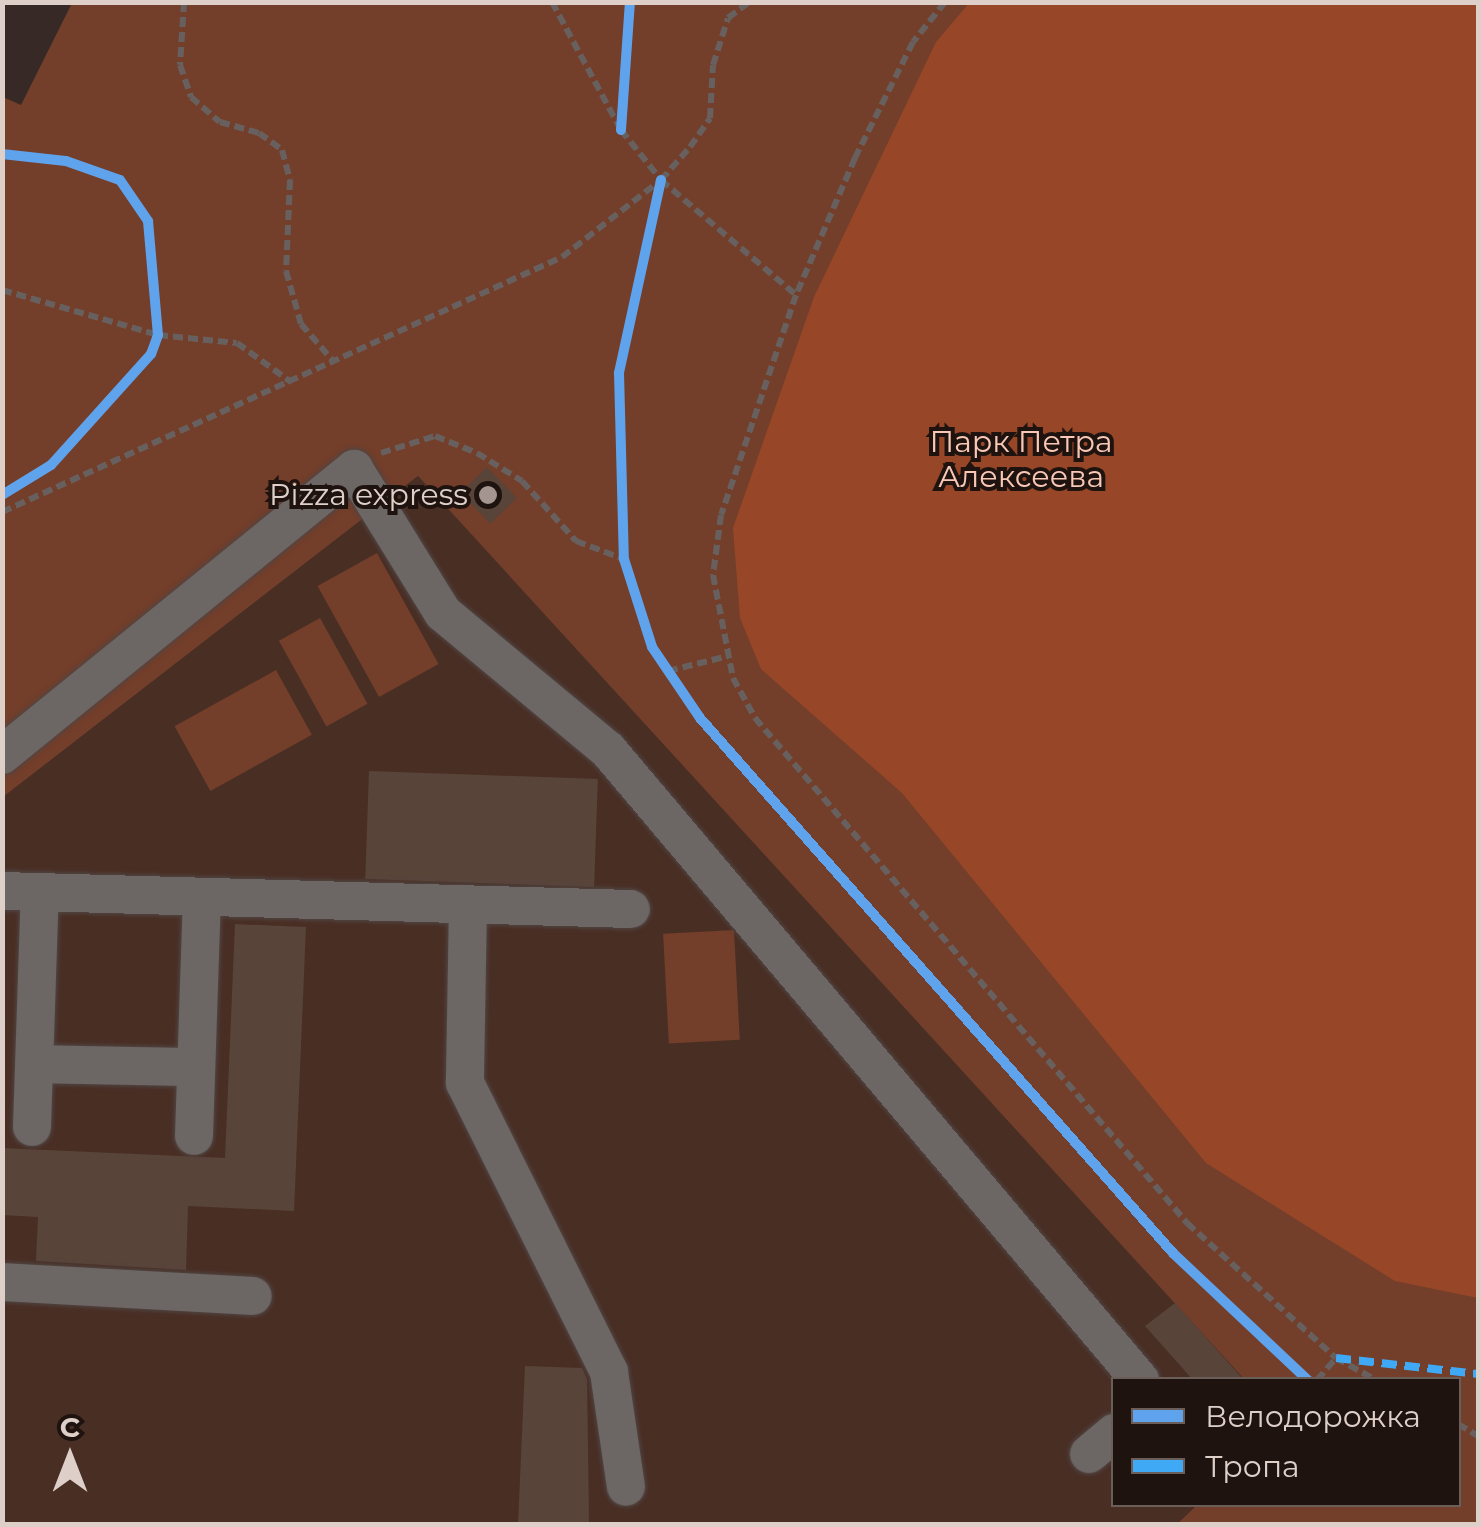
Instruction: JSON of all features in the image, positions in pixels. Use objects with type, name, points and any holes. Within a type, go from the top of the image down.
[{"type":"lane","points":[[2,755],[354,469],[443,613],[608,750],[1137,1377]]},
{"type":"lane","points":[[2,891],[632,909]]},
{"type":"lane","points":[[32,1127],[40,892]]},
{"type":"lane","points":[[194,1136],[202,897]]},
{"type":"lane","points":[[468,905],[465,1082],[610,1372],[626,1488]]},
{"type":"lane","points":[[35,1064],[196,1068]]},
{"type":"lane","points":[[2,1282],[252,1296]]},
{"type":"path","points":[[184,2],[180,65],[190,96],[220,122],[259,133],[282,150],[290,180],[286,271],[301,324],[334,362]]},
{"type":"path","points":[[552,2],[621,130],[661,180],[713,221],[749,263],[796,294]]},
{"type":"path","points":[[2,512],[562,257],[661,180],[710,118],[713,65],[728,18],[750,2]]},
{"type":"path","points":[[945,2],[913,42],[796,294],[721,516],[713,575],[728,656],[755,718],[1187,1223],[1336,1358],[1371,1377]]},
{"type":"path","points":[[621,130],[624,94]]},
{"type":"path","points":[[657,200],[661,180]]},
{"type":"path","points":[[2,290],[158,336],[237,343],[291,382]]},
{"type":"path","points":[[151,354],[158,336],[158,316]]},
{"type":"path","points":[[354,469],[396,443],[436,436],[522,481],[576,541],[624,559]]},
{"type":"path","points":[[2,495],[18,485]]},
{"type":"path","points":[[622,542],[630,577]]},
{"type":"path","points":[[668,672],[728,656]]},
{"type":"path","points":[[660,659],[679,687]]},
{"type":"path","points":[[1320,1377],[1336,1358]]},
{"type":"shaded area","points":[[970,2],[1478,3],[1478,1298],[1395,1281],[1206,1163],[902,793],[761,669],[740,618],[733,528],[814,297],[936,42]]},
{"type":"shaded area","points":[[418,476],[1242,1377],[1111,1377],[1111,1507],[1195,1507],[1177,1524],[3,1524],[3,797]]},
{"type":"green space","name":"Парк Петра Алексеева","points":[[72,3],[1478,3],[1478,1524],[1177,1524],[1195,1507],[1461,1507],[1461,1377],[1242,1377],[418,476],[3,797],[3,97],[21,105]]},
{"type":"green space","points":[[377,553],[439,664],[379,697],[318,586]]},
{"type":"green space","points":[[320,618],[368,704],[326,726],[279,641]]},
{"type":"green space","points":[[276,670],[312,735],[210,791],[175,726]]},
{"type":"green space","points":[[734,930],[740,1040],[669,1044],[663,934]]},
{"type":"building","name":"Pizza express","points":[[487,467],[517,498],[490,524],[460,493]]},
{"type":"building","points":[[369,771],[598,779],[594,887],[365,879]]},
{"type":"building","points":[[235,924],[306,927],[294,1211],[188,1206],[186,1270],[36,1261],[38,1217],[2,1215],[2,1148],[225,1158]]},
{"type":"building","points":[[1175,1303],[1241,1377],[1190,1377],[1145,1326]]},
{"type":"building","points":[[525,1366],[582,1368],[587,1379],[589,1524],[518,1524]]},
{"type":"marked path","points":[[1336,1358],[1478,1374]]},
{"type":"cycle path","points":[[621,130],[630,2]]},
{"type":"cycle path","points":[[2,154],[66,161],[120,180],[148,221],[158,335],[151,354],[51,465],[2,495]]},
{"type":"cycle path","points":[[661,180],[619,373],[624,559],[652,647],[700,718],[1173,1253],[1305,1377]]},
{"type":"place","name":"Pizza express","points":[[488,495]]}]
